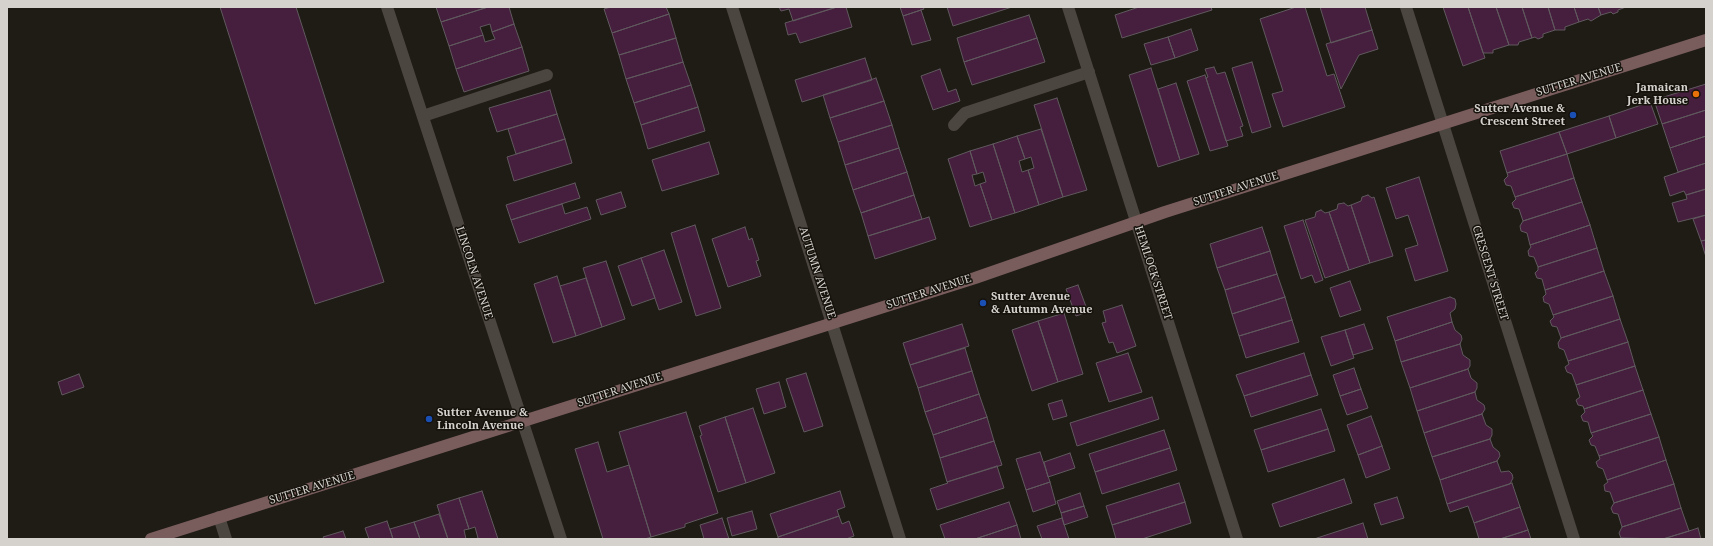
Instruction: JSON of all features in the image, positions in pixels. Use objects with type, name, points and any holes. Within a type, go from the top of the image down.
[{"type":"street","name":"LINCOLN AVENUE","points":[[387,7],[561,539]]},
{"type":"street","name":"AUTUMN AVENUE","points":[[732,7],[833,322],[900,539]]},
{"type":"street","name":"HEMLOCK STREET","points":[[1068,7],[1237,539]]},
{"type":"street","name":"CRESCENT STREET","points":[[1406,7],[1574,539]]},
{"type":"street","name":"SUTTER AVENUE","points":[[151,539],[975,278],[1136,222],[1443,122],[1706,40]]},
{"type":"street","points":[[954,125],[966,112],[1089,72]]},
{"type":"street","points":[[423,116],[547,75]]},
{"type":"street","points":[[220,517],[226,539]]},
{"type":"building","points":[[220,7],[296,7],[384,282],[315,304]]},
{"type":"building","points":[[436,7],[488,7],[441,22]]},
{"type":"building","points":[[488,7],[509,7],[514,24],[492,32],[490,24],[480,27],[483,35],[449,46],[441,22]]},
{"type":"building","points":[[611,7],[666,7],[669,14],[612,33],[604,9]]},
{"type":"building","points":[[779,7],[837,7],[793,21],[789,9],[781,11]]},
{"type":"building","points":[[837,7],[846,7],[852,27],[800,43],[796,33],[788,35],[785,23]]},
{"type":"building","points":[[900,7],[923,7],[924,9],[903,16]]},
{"type":"building","points":[[947,7],[1012,7],[953,26]]},
{"type":"building","points":[[1139,7],[1211,7],[1212,10],[1122,38],[1115,15]]},
{"type":"building","points":[[1296,7],[1305,7],[1327,76],[1334,74],[1345,107],[1283,127],[1272,94],[1283,91],[1260,19]]},
{"type":"building","points":[[1320,7],[1365,7],[1372,30],[1331,43]]},
{"type":"building","points":[[1443,7],[1468,7],[1485,58],[1463,66]]},
{"type":"building","points":[[1468,7],[1496,7],[1509,45],[1493,50],[1493,53],[1483,53]]},
{"type":"building","points":[[1496,7],[1522,7],[1532,38],[1519,42],[1518,45],[1509,45]]},
{"type":"building","points":[[1522,7],[1548,7],[1555,30],[1543,34],[1543,37],[1538,39],[1535,37],[1532,38]]},
{"type":"building","points":[[1548,7],[1574,7],[1579,22],[1565,27],[1565,30],[1555,30]]},
{"type":"building","points":[[1574,7],[1598,7],[1601,15],[1591,21],[1588,19],[1579,22]]},
{"type":"building","points":[[1598,7],[1626,7],[1613,14],[1611,12],[1601,15]]},
{"type":"building","points":[[921,10],[931,40],[912,45],[903,16]]},
{"type":"building","points":[[669,14],[676,38],[619,55],[612,33]]},
{"type":"building","points":[[1029,15],[1037,38],[964,62],[957,38]]},
{"type":"building","points":[[514,24],[522,47],[456,69],[449,46],[483,35],[485,42],[495,39],[492,32]]},
{"type":"building","points":[[1191,29],[1198,50],[1175,58],[1168,37]]},
{"type":"building","points":[[1372,30],[1378,49],[1359,55],[1341,89],[1326,44]]},
{"type":"building","points":[[1168,37],[1175,58],[1151,65],[1144,44]]},
{"type":"building","points":[[676,38],[683,62],[626,79],[619,55]]},
{"type":"building","points":[[1037,38],[1045,62],[972,85],[964,62]]},
{"type":"building","points":[[522,47],[529,71],[464,92],[456,69]]},
{"type":"building","points":[[865,58],[872,80],[802,102],[795,80]]},
{"type":"building","points":[[683,62],[691,85],[634,103],[626,79]]},
{"type":"building","points":[[1252,62],[1271,127],[1252,133],[1232,68]]},
{"type":"building","points":[[1214,67],[1217,74],[1225,72],[1243,126],[1240,127],[1243,136],[1226,141],[1206,78],[1208,77],[1205,69]]},
{"type":"building","points":[[1151,68],[1180,160],[1158,167],[1129,75]]},
{"type":"building","points":[[940,69],[948,92],[956,89],[960,101],[933,110],[921,76]]},
{"type":"building","points":[[1205,75],[1228,146],[1210,151],[1187,81]]},
{"type":"building","points":[[876,78],[884,101],[830,118],[823,95]]},
{"type":"building","points":[[1176,83],[1199,154],[1180,160],[1158,89]]},
{"type":"building","points":[[1706,84],[1706,110],[1662,124],[1654,100]]},
{"type":"building","points":[[691,85],[698,107],[641,125],[634,103]]},
{"type":"building","points":[[550,90],[557,114],[497,132],[489,108]]},
{"type":"building","points":[[1057,98],[1087,190],[1063,197],[1034,105]]},
{"type":"building","points":[[884,101],[892,125],[838,142],[830,118]]},
{"type":"building","points":[[1650,102],[1658,124],[1616,138],[1609,116]]},
{"type":"building","points":[[698,107],[705,131],[648,149],[641,125]]},
{"type":"building","points":[[1706,110],[1706,136],[1670,148],[1662,124]]},
{"type":"building","points":[[557,114],[565,139],[516,154],[508,129]]},
{"type":"building","points":[[1609,116],[1616,138],[1567,154],[1559,132]]},
{"type":"building","points":[[892,125],[899,148],[845,165],[838,142]]},
{"type":"building","points":[[1041,129],[1063,197],[1039,205],[1028,170],[1034,168],[1031,157],[1025,159],[1017,136]]},
{"type":"building","points":[[1559,132],[1567,154],[1507,173],[1500,151]]},
{"type":"building","points":[[1017,136],[1025,159],[1019,161],[1022,172],[1028,170],[1039,205],[1015,213],[993,144]]},
{"type":"building","points":[[1706,136],[1706,163],[1678,172],[1670,148]]},
{"type":"building","points":[[565,139],[572,163],[514,181],[507,157]]},
{"type":"building","points":[[709,142],[719,174],[662,191],[652,160]]},
{"type":"building","points":[[993,144],[1015,213],[992,220],[980,184],[986,182],[983,172],[977,174],[970,151]]},
{"type":"building","points":[[899,148],[907,172],[853,190],[845,165]]},
{"type":"building","points":[[970,151],[977,174],[972,175],[975,186],[980,184],[992,220],[970,227],[948,159]]},
{"type":"building","points":[[1567,154],[1574,178],[1515,197],[1511,186],[1506,185],[1504,180],[1508,176],[1507,173]]},
{"type":"building","points":[[1706,163],[1706,189],[1686,195],[1684,191],[1670,196],[1664,177]]},
{"type":"building","points":[[907,172],[914,195],[861,213],[853,190]]},
{"type":"building","points":[[1419,177],[1448,271],[1415,281],[1405,249],[1418,245],[1408,215],[1396,219],[1386,188]]},
{"type":"building","points":[[1574,178],[1582,202],[1523,221],[1519,209],[1514,208],[1512,203],[1516,199],[1515,197]]},
{"type":"building","points":[[575,183],[580,198],[511,220],[506,205]]},
{"type":"building","points":[[1706,189],[1706,215],[1678,222],[1672,203],[1687,199],[1686,195]]},
{"type":"building","points":[[621,192],[626,207],[601,215],[596,200]]},
{"type":"building","points":[[914,195],[922,219],[868,236],[861,213]]},
{"type":"building","points":[[1368,195],[1372,198],[1374,197],[1393,256],[1370,263],[1351,205],[1361,201],[1362,197]]},
{"type":"building","points":[[1582,202],[1590,225],[1530,245],[1527,233],[1521,231],[1520,226],[1523,221]]},
{"type":"building","points":[[1344,203],[1348,206],[1351,205],[1370,263],[1349,270],[1329,212],[1337,209],[1338,204]]},
{"type":"building","points":[[562,204],[565,214],[587,207],[591,219],[519,243],[511,220]]},
{"type":"building","points":[[1321,210],[1325,213],[1329,212],[1349,270],[1325,278],[1305,220],[1315,217],[1316,212]]},
{"type":"building","points":[[1706,215],[1706,240],[1701,241],[1693,219]]},
{"type":"building","points":[[929,217],[936,239],[875,259],[868,236]]},
{"type":"building","points":[[1303,220],[1323,280],[1315,283],[1312,275],[1301,279],[1284,226]]},
{"type":"building","points":[[695,225],[721,308],[696,316],[671,233]]},
{"type":"building","points":[[1590,225],[1597,248],[1538,267],[1534,257],[1529,256],[1528,251],[1531,247],[1530,245]]},
{"type":"building","points":[[745,227],[749,240],[752,238],[759,260],[756,261],[761,276],[728,287],[712,239]]},
{"type":"building","points":[[1262,227],[1270,251],[1217,268],[1210,244]]},
{"type":"building","points":[[1706,240],[1706,257],[1701,241]]},
{"type":"building","points":[[1597,248],[1604,271],[1545,290],[1542,279],[1537,278],[1535,273],[1538,270],[1538,267]]},
{"type":"building","points":[[664,250],[682,302],[659,310],[641,258]]},
{"type":"building","points":[[1270,251],[1277,274],[1225,290],[1217,268]]},
{"type":"building","points":[[641,258],[655,298],[632,306],[618,266]]},
{"type":"building","points":[[606,261],[625,319],[602,327],[583,268]]},
{"type":"building","points":[[1604,271],[1613,296],[1553,315],[1549,304],[1544,302],[1543,297],[1546,294],[1545,290]]},
{"type":"building","points":[[1277,274],[1285,297],[1232,314],[1225,290]]},
{"type":"building","points":[[557,276],[576,336],[553,343],[534,284]]},
{"type":"building","points":[[586,278],[602,327],[576,336],[560,286]]},
{"type":"building","points":[[1350,281],[1361,310],[1340,317],[1330,288]]},
{"type":"building","points":[[1078,285],[1088,312],[1076,316],[1066,289]]},
{"type":"building","points":[[1613,296],[1620,319],[1561,338],[1557,327],[1552,326],[1550,321],[1554,317],[1553,315]]},
{"type":"building","points":[[1285,297],[1292,320],[1239,336],[1232,314]]},
{"type":"building","points":[[1450,297],[1455,299],[1456,304],[1455,309],[1450,313],[1452,322],[1395,341],[1387,317]]},
{"type":"building","points":[[1122,305],[1136,346],[1117,353],[1113,342],[1109,343],[1102,323],[1106,322],[1103,311]]},
{"type":"building","points":[[1064,313],[1083,374],[1058,382],[1038,321]]},
{"type":"building","points":[[1620,319],[1628,342],[1568,361],[1564,350],[1559,348],[1558,343],[1561,338]]},
{"type":"building","points":[[1292,320],[1299,342],[1246,358],[1239,336]]},
{"type":"building","points":[[1038,321],[1058,382],[1032,391],[1012,330]]},
{"type":"building","points":[[1452,322],[1455,330],[1461,335],[1462,339],[1460,344],[1401,362],[1395,341]]},
{"type":"building","points":[[962,324],[969,346],[910,365],[903,343]]},
{"type":"building","points":[[1364,324],[1373,349],[1353,355],[1345,330]]},
{"type":"building","points":[[1345,330],[1354,358],[1331,366],[1321,337]]},
{"type":"building","points":[[1628,342],[1635,366],[1576,385],[1572,374],[1567,372],[1565,367],[1569,364],[1568,361]]},
{"type":"building","points":[[1460,344],[1463,355],[1470,360],[1470,366],[1468,369],[1410,388],[1401,362]]},
{"type":"building","points":[[965,348],[972,371],[918,388],[910,365]]},
{"type":"building","points":[[1128,353],[1142,392],[1109,402],[1096,363]]},
{"type":"building","points":[[1304,353],[1311,375],[1244,396],[1236,375]]},
{"type":"building","points":[[1635,366],[1643,390],[1584,409],[1583,406],[1578,405],[1576,400],[1580,397],[1576,385]]},
{"type":"building","points":[[1354,368],[1361,389],[1340,396],[1333,375]]},
{"type":"building","points":[[1468,369],[1471,378],[1477,383],[1475,392],[1417,411],[1410,388]]},
{"type":"building","points":[[972,371],[979,394],[925,412],[918,388]]},
{"type":"building","points":[[806,373],[823,426],[804,432],[786,379]]},
{"type":"building","points":[[79,374],[84,387],[62,395],[58,382]]},
{"type":"building","points":[[1311,375],[1318,395],[1251,417],[1244,396]]},
{"type":"building","points":[[779,382],[786,407],[764,414],[756,389]]},
{"type":"building","points":[[1361,389],[1368,408],[1347,415],[1340,396]]},
{"type":"building","points":[[1643,390],[1651,414],[1591,433],[1588,422],[1583,421],[1581,416],[1585,412],[1584,409]]},
{"type":"building","points":[[1475,392],[1477,400],[1484,405],[1485,409],[1482,414],[1424,433],[1417,411]]},
{"type":"building","points":[[979,394],[987,417],[933,435],[925,412]]},
{"type":"building","points":[[1152,397],[1159,419],[1077,446],[1070,423]]},
{"type":"building","points":[[1062,400],[1067,416],[1053,420],[1048,404]]},
{"type":"building","points":[[753,408],[775,473],[746,483],[725,417]]},
{"type":"building","points":[[1321,409],[1328,429],[1261,450],[1254,430]]},
{"type":"building","points":[[686,412],[718,513],[685,524],[685,527],[651,537],[619,432]]},
{"type":"building","points":[[1482,414],[1486,425],[1492,429],[1490,439],[1432,457],[1424,433]]},
{"type":"building","points":[[1651,414],[1659,437],[1599,456],[1595,446],[1591,445],[1589,440],[1593,436],[1591,433]]},
{"type":"building","points":[[1371,416],[1382,446],[1358,455],[1347,425]]},
{"type":"building","points":[[725,417],[746,483],[718,492],[700,436],[702,435],[699,426]]},
{"type":"building","points":[[987,417],[994,441],[940,458],[933,435]]},
{"type":"building","points":[[1328,429],[1335,451],[1268,472],[1261,450]]},
{"type":"building","points":[[1164,430],[1170,448],[1095,472],[1089,454]]},
{"type":"building","points":[[1659,437],[1666,460],[1607,480],[1603,469],[1598,467],[1596,462],[1600,459],[1599,456]]},
{"type":"building","points":[[1490,439],[1493,447],[1499,452],[1500,456],[1497,461],[1440,480],[1432,457]]},
{"type":"building","points":[[994,441],[1002,465],[947,482],[940,458]]},
{"type":"building","points":[[598,442],[607,472],[629,465],[651,537],[645,539],[603,539],[575,449]]},
{"type":"building","points":[[1382,446],[1390,469],[1366,478],[1358,455]]},
{"type":"building","points":[[1170,448],[1177,470],[1102,494],[1095,472]]},
{"type":"building","points":[[1040,452],[1050,482],[1026,490],[1016,459]]},
{"type":"building","points":[[1070,453],[1075,468],[1048,477],[1044,462]]},
{"type":"building","points":[[1666,460],[1674,484],[1614,503],[1610,492],[1605,491],[1604,485],[1608,482],[1607,480]]},
{"type":"building","points":[[1497,461],[1501,472],[1509,471],[1512,474],[1513,478],[1510,484],[1447,504],[1440,480]]},
{"type":"building","points":[[997,466],[1004,488],[937,510],[930,489]]},
{"type":"building","points":[[1344,479],[1352,503],[1280,527],[1272,504]]},
{"type":"building","points":[[1050,482],[1056,504],[1033,512],[1026,490]]},
{"type":"building","points":[[1179,483],[1185,502],[1112,525],[1106,506]]},
{"type":"building","points":[[1512,483],[1520,507],[1474,523],[1468,506],[1450,512],[1447,504]]},
{"type":"building","points":[[1674,484],[1681,508],[1622,527],[1618,514],[1613,513],[1611,508],[1614,503]]},
{"type":"building","points":[[482,491],[498,539],[475,539],[478,538],[475,527],[469,529],[459,498]]},
{"type":"building","points":[[840,491],[845,507],[837,510],[839,516],[778,537],[770,514]]},
{"type":"building","points":[[1080,493],[1084,506],[1061,513],[1057,501]]},
{"type":"building","points":[[1397,497],[1404,518],[1381,525],[1374,504]]},
{"type":"building","points":[[459,498],[469,529],[464,530],[466,539],[448,539],[437,505]]},
{"type":"building","points":[[1009,502],[1017,525],[975,539],[945,539],[940,525]]},
{"type":"building","points":[[1185,502],[1191,523],[1142,539],[1116,539],[1112,525]]},
{"type":"building","points":[[1084,506],[1088,517],[1064,525],[1061,513]]},
{"type":"building","points":[[1520,507],[1528,530],[1500,539],[1479,539],[1474,523]]},
{"type":"building","points":[[1681,508],[1689,531],[1663,539],[1621,538],[1619,533],[1622,527]]},
{"type":"building","points":[[752,511],[757,529],[732,536],[727,518]]},
{"type":"building","points":[[439,514],[448,539],[420,539],[414,522]]},
{"type":"building","points":[[839,516],[842,524],[849,521],[854,536],[846,539],[778,539],[778,537]]},
{"type":"building","points":[[722,518],[729,539],[704,539],[700,525]]},
{"type":"building","points":[[1062,518],[1069,539],[1042,539],[1037,526]]},
{"type":"building","points":[[387,521],[393,539],[369,539],[365,528]]},
{"type":"building","points":[[414,522],[420,539],[393,539],[390,529]]},
{"type":"building","points":[[1363,523],[1368,539],[1314,539]]},
{"type":"building","points":[[1017,525],[1021,539],[975,539]]},
{"type":"building","points":[[1698,528],[1701,539],[1663,539],[1689,531]]},
{"type":"building","points":[[1528,530],[1531,539],[1500,539]]},
{"type":"building","points":[[343,531],[346,539],[324,539],[323,537]]},
{"type":"place","name":"Jamaican Jerk House","points":[[1696,94]]},
{"type":"place","name":"Sutter Avenue & Crescent Street","points":[[1573,115]]},
{"type":"place","name":"Sutter Avenue & Autumn Avenue","points":[[983,303]]},
{"type":"place","name":"Sutter Avenue & Lincoln Avenue","points":[[429,419]]}]
